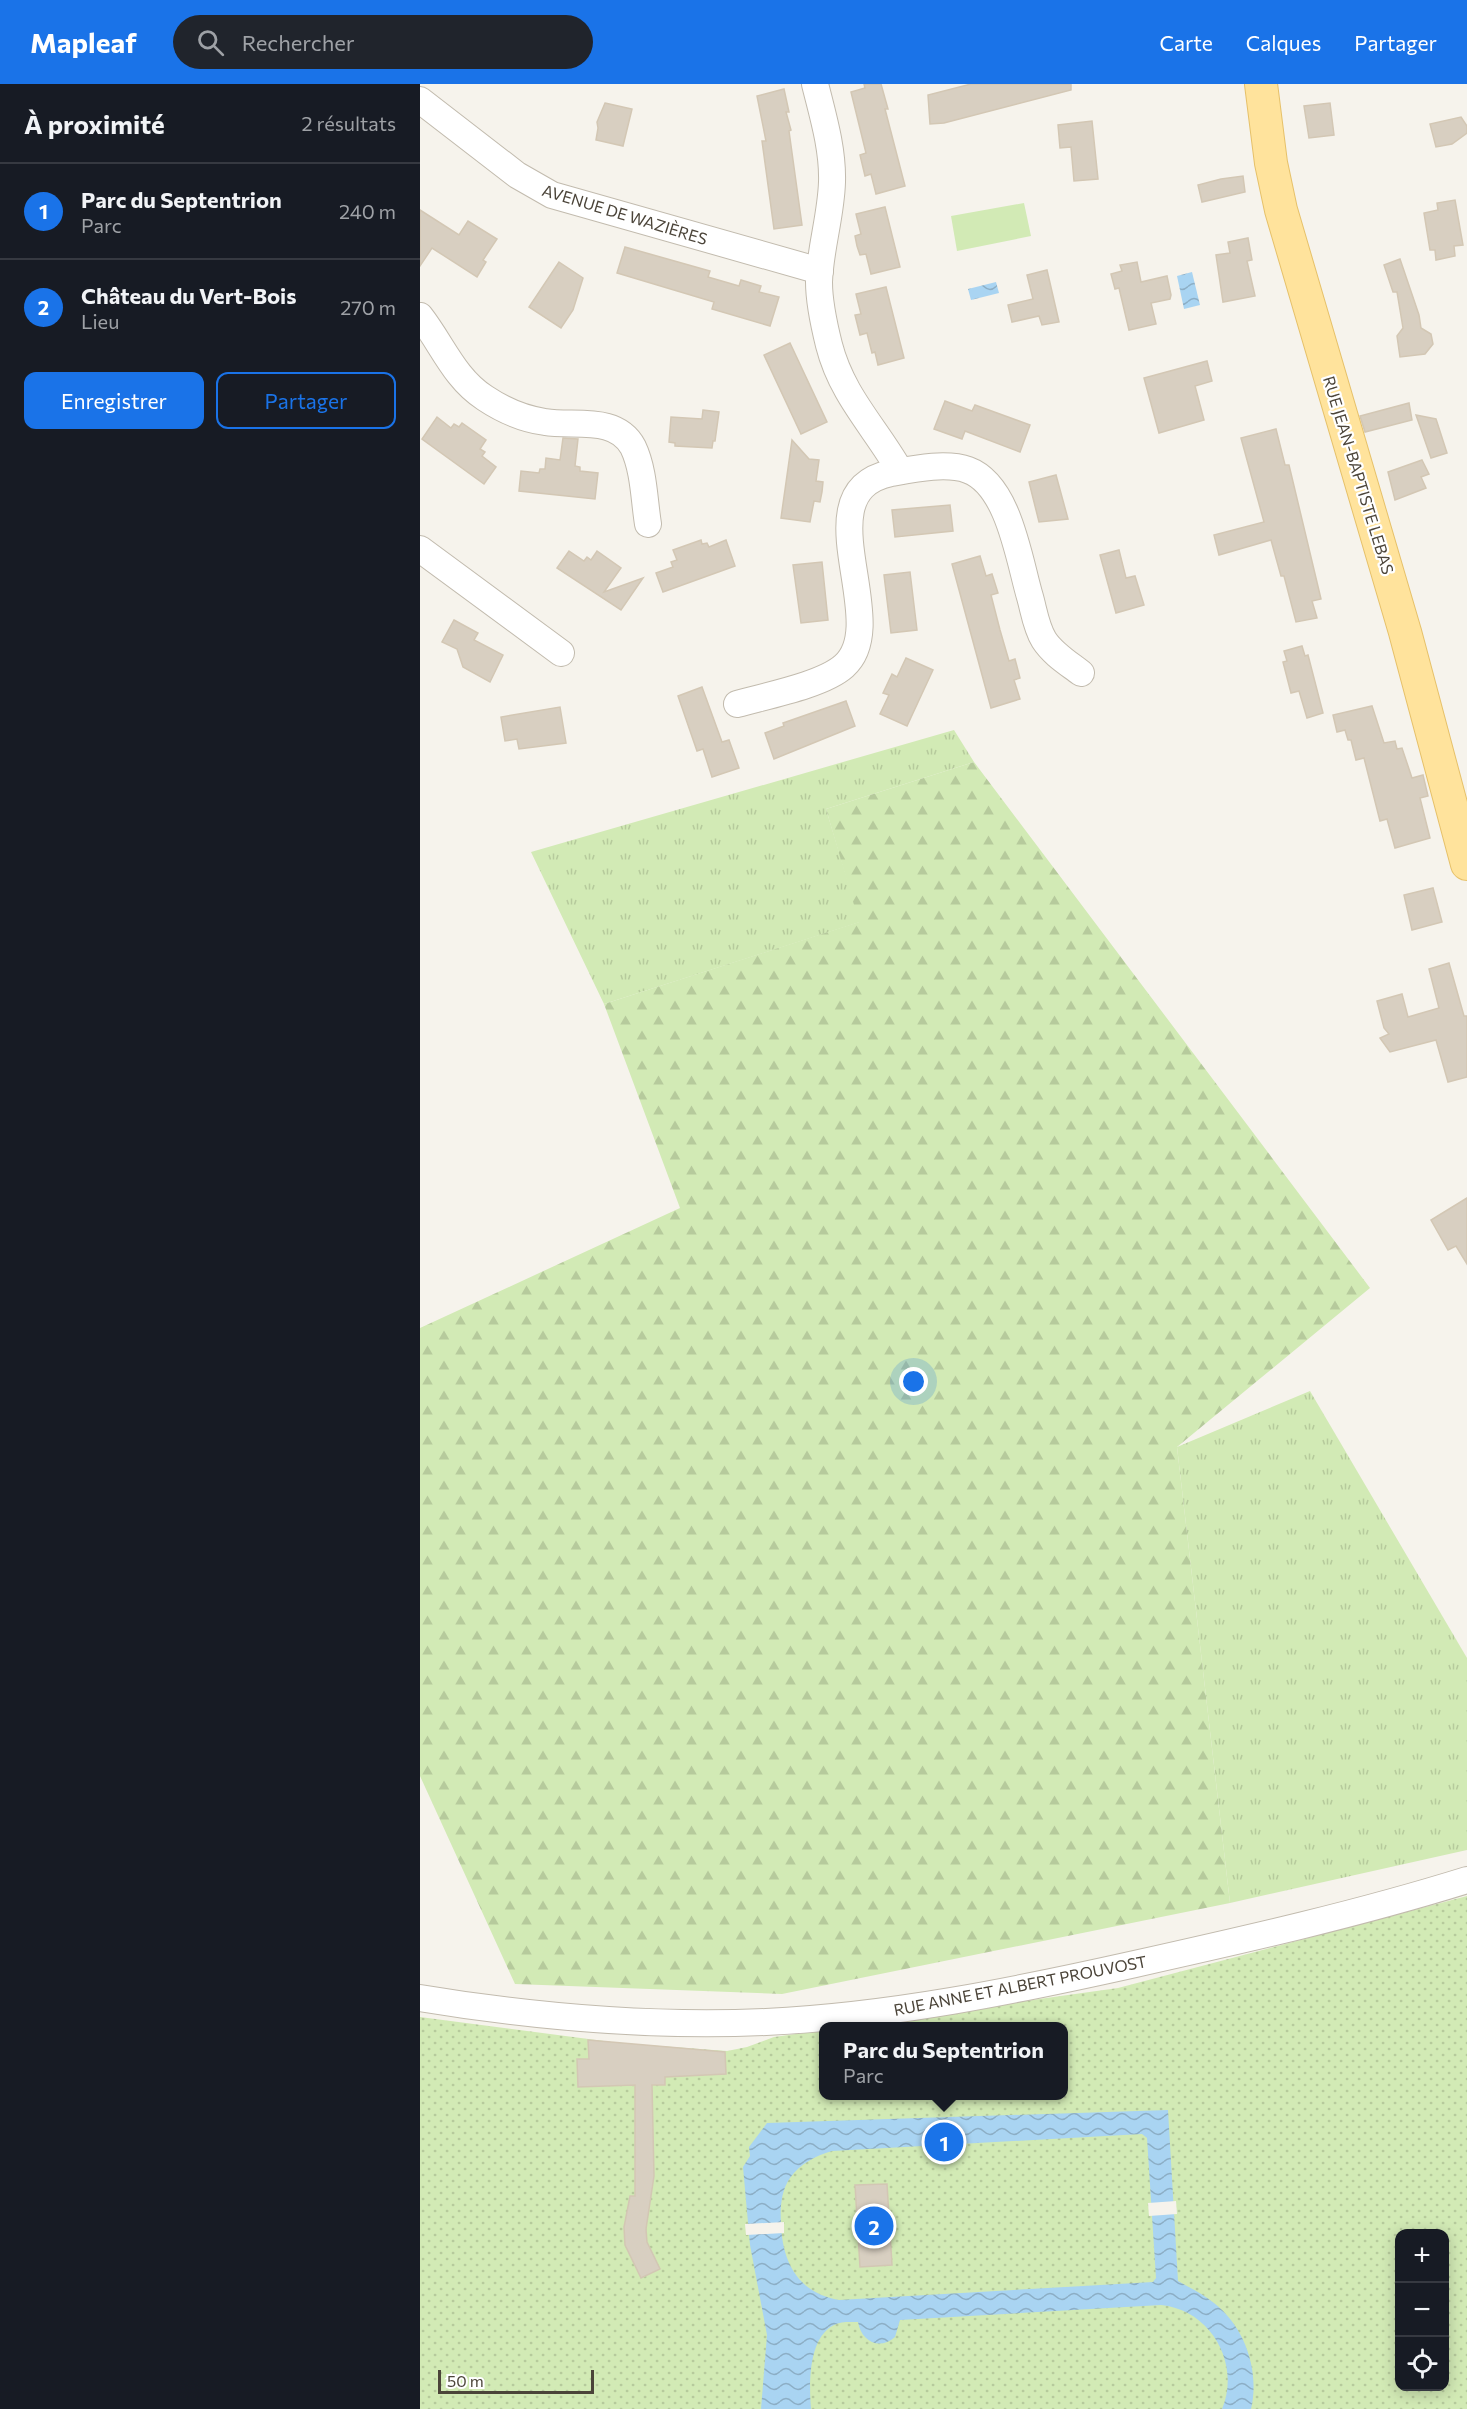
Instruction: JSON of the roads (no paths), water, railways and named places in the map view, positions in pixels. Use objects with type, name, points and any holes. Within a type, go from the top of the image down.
[{"type":"main road","name":"RUE JEAN-BAPTISTE LEBAS","points":[[1261,84],[1271,163],[1281,210],[1402,622],[1467,864]]},
{"type":"street","points":[[815,84],[828,136],[832,167],[831,199],[820,271],[820,299],[825,328],[840,377],[855,406],[900,471]]},
{"type":"street","name":"AVENUE DE WAZIÈRES","points":[[420,100],[517,175],[552,195],[820,271]]},
{"type":"street","points":[[420,316],[465,382],[493,403],[514,413],[543,422],[606,426],[620,432],[633,448],[639,465],[648,524]]},
{"type":"street","points":[[737,704],[825,677],[845,666],[851,658],[860,630],[849,537],[850,512],[867,485],[886,474],[900,471],[943,468],[967,470],[976,474],[991,488],[1008,519],[1039,631],[1050,648],[1081,673]]},
{"type":"street","points":[[420,549],[561,654]]},
{"type":"street","name":"RUE ANNE ET ALBERT PROUVOST","points":[[420,1998],[512,2012],[617,2020],[763,2022],[852,2015],[933,2004],[1065,1979],[1317,1923],[1467,1880]]},
{"type":"water","points":[[1192,272],[1200,305],[1184,309],[1177,276]]},
{"type":"water","points":[[996,282],[999,293],[971,300],[968,289]]},
{"type":"water","points":[[1168,2110],[1178,2281],[1214,2303],[1225,2313],[1242,2337],[1248,2351],[1253,2380],[1251,2409],[1222,2409],[1227,2392],[1228,2374],[1217,2342],[1207,2328],[1194,2317],[1179,2309],[1161,2305],[900,2320],[895,2337],[883,2343],[867,2339],[858,2322],[840,2323],[825,2331],[815,2351],[810,2387],[811,2409],[761,2409],[767,2335],[750,2245],[743,2167],[750,2156],[749,2147],[767,2123]],"holes":[[[1142,2134],[1147,2138],[1156,2278],[1153,2282],[839,2300],[825,2296],[803,2283],[789,2263],[782,2237],[781,2211],[787,2183],[803,2165],[832,2151]]]},
{"type":"place","name":"Parc du Septentrion","points":[[944,2142]]},
{"type":"place","name":"Château du Vert-Bois","points":[[874,2226]]}]
